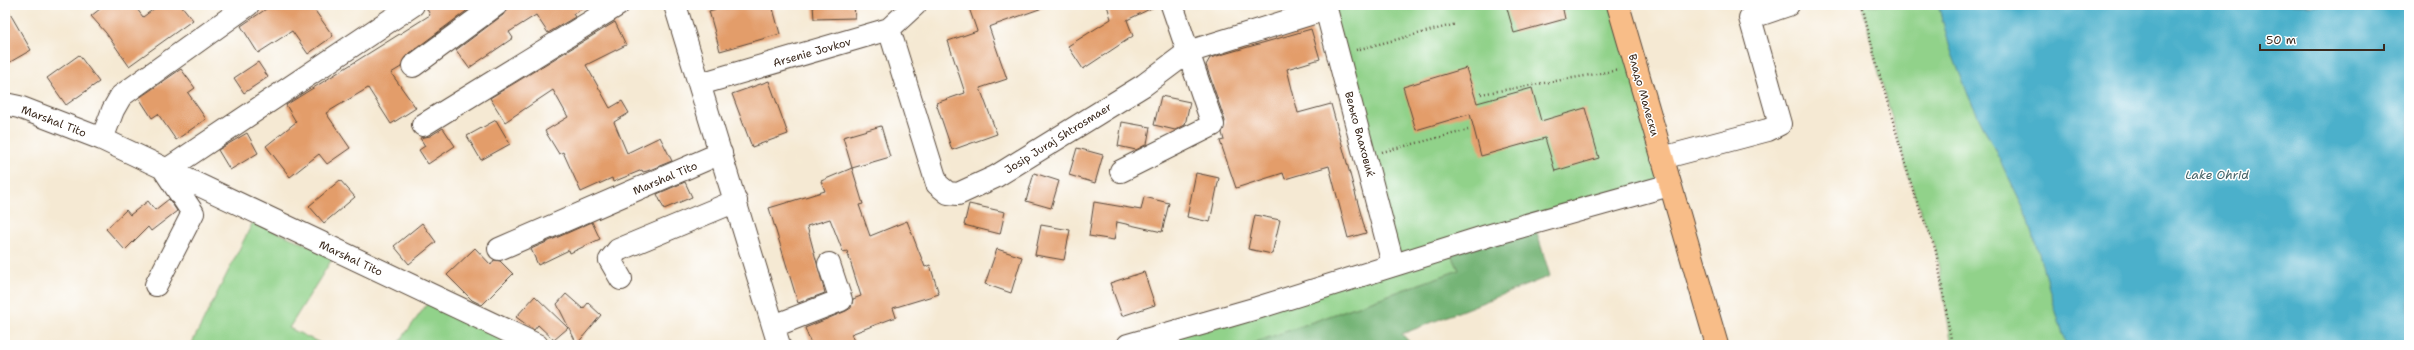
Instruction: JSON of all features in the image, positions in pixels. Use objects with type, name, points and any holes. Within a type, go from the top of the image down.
[{"type":"main road","name":"Владо Малески","points":[[1618,5],[1717,345]]},
{"type":"street","points":[[102,139],[113,110],[121,96],[248,5]]},
{"type":"street","points":[[165,171],[413,5]]},
{"type":"street","points":[[413,66],[496,5]]},
{"type":"street","points":[[423,125],[618,5]]},
{"type":"street","points":[[675,5],[777,336],[842,300],[829,264]]},
{"type":"street","name":"Arsenie Jovkov","points":[[700,84],[889,29],[915,5]]},
{"type":"street","points":[[1121,171],[1214,125],[1172,5]]},
{"type":"street","points":[[1662,158],[1768,130],[1780,124],[1750,18],[1762,9],[1788,5]]},
{"type":"street","name":"Josip Juraj Shtrosmaer","points":[[889,29],[937,184],[948,193],[958,194],[995,177],[1137,89],[1188,52],[1326,7]]},
{"type":"street","name":"Вељко Влаховиќ","points":[[1326,7],[1340,54],[1393,264]]},
{"type":"street","name":"Marshal Tito","points":[[5,104],[18,107],[102,139],[165,171],[537,345]]},
{"type":"street","name":"Marshal Tito","points":[[499,249],[721,154]]},
{"type":"street","name":"Marshal Tito","points":[[156,285],[193,213],[165,171]]},
{"type":"street","points":[[1128,345],[1257,308],[1393,264],[1670,185]]},
{"type":"street","points":[[621,279],[610,260],[618,250],[736,201]]},
{"type":"path","points":[[1862,5],[1877,66],[1914,194],[1936,251],[1952,345]]},
{"type":"path","points":[[1340,54],[1456,24]]},
{"type":"path","points":[[1481,94],[1637,67]]},
{"type":"path","points":[[1366,156],[1468,130]]},
{"type":"green space","points":[[1325,5],[1618,5],[1670,185],[1449,249],[1459,270],[1248,345],[1128,345],[1393,264]]},
{"type":"green space","name":"Lake Ohrid","points":[[1862,5],[2383,5],[2409,345],[1952,345],[1936,251],[1914,194],[1877,66]]},
{"type":"green space","points":[[253,222],[334,256],[289,328],[324,345],[191,345]]},
{"type":"green space","points":[[1534,223],[1550,276],[1402,334],[1412,345],[1248,345],[1459,270],[1449,248]]},
{"type":"green space","points":[[430,300],[528,345],[397,345]]},
{"type":"water","name":"Lake Ohrid","points":[[1938,5],[2409,5],[2409,345],[2066,345],[2028,218],[1969,97],[1952,54]]},
{"type":"building","points":[[5,5],[31,50],[5,65]]},
{"type":"building","points":[[105,5],[134,5],[143,17],[159,5],[181,5],[193,20],[129,66],[106,33],[91,16]]},
{"type":"building","points":[[272,5],[311,5],[333,36],[308,54],[292,31],[258,53],[241,26]]},
{"type":"building","points":[[425,5],[467,5],[469,9],[406,56],[401,67],[391,73],[416,108],[391,124],[368,88],[326,113],[350,148],[327,164],[319,154],[290,177],[266,146],[296,122],[286,105],[430,15]]},
{"type":"building","points":[[508,5],[589,5],[573,14],[575,17],[548,33],[536,15],[509,32],[513,38],[469,68],[456,50],[503,15]]},
{"type":"building","points":[[729,5],[772,5],[780,34],[720,51],[709,11]]},
{"type":"building","points":[[813,5],[854,5],[855,18],[814,19]]},
{"type":"building","points":[[968,5],[1045,5],[1045,7],[989,27],[1007,79],[980,88],[997,134],[952,150],[936,103],[965,93],[948,41],[977,31]]},
{"type":"building","points":[[1107,5],[1158,5],[1127,20],[1133,36],[1083,69],[1068,46],[1111,19]]},
{"type":"building","points":[[1506,5],[1562,5],[1565,19],[1514,33]]},
{"type":"building","points":[[615,22],[626,45],[586,65],[610,108],[622,101],[629,113],[614,122],[627,153],[660,137],[672,161],[647,171],[643,172],[642,170],[613,182],[612,178],[581,192],[563,152],[559,154],[545,131],[568,117],[553,90],[505,122],[490,98]]},
{"type":"building","points":[[1311,29],[1320,59],[1287,69],[1298,113],[1331,104],[1366,233],[1348,238],[1329,166],[1285,179],[1283,173],[1236,188],[1220,141],[1224,140],[1222,133],[1225,121],[1206,65],[1210,58]]},
{"type":"building","points":[[79,55],[99,82],[66,105],[47,78]]},
{"type":"building","points":[[258,62],[268,77],[244,93],[234,78]]},
{"type":"building","points":[[1466,68],[1477,103],[1532,88],[1541,121],[1585,108],[1599,158],[1555,171],[1545,138],[1481,156],[1470,114],[1416,130],[1403,87]]},
{"type":"building","points":[[181,69],[195,88],[188,93],[206,119],[176,140],[158,114],[152,118],[139,98]]},
{"type":"building","points":[[769,81],[788,134],[752,147],[732,94]]},
{"type":"building","points":[[1161,96],[1190,102],[1185,125],[1175,130],[1154,125]]},
{"type":"building","points":[[496,120],[510,144],[481,160],[467,136]]},
{"type":"building","points":[[1122,122],[1150,127],[1147,144],[1136,150],[1118,146]]},
{"type":"building","points":[[881,126],[890,157],[852,168],[843,137]]},
{"type":"building","points":[[443,128],[455,146],[428,164],[419,150],[425,146],[420,138],[430,136]]},
{"type":"building","points":[[247,133],[258,153],[230,170],[218,150]]},
{"type":"building","points":[[1077,148],[1103,155],[1095,183],[1069,175]]},
{"type":"building","points":[[852,168],[863,204],[859,205],[870,236],[907,221],[925,267],[930,265],[939,294],[893,308],[896,317],[851,334],[854,341],[842,345],[823,345],[821,341],[811,344],[805,328],[846,311],[851,308],[853,299],[861,296],[847,251],[843,252],[830,219],[807,226],[825,293],[798,303],[769,208],[825,191],[821,181]]},
{"type":"building","points":[[1034,173],[1059,181],[1051,208],[1026,201]]},
{"type":"building","points":[[1196,173],[1219,178],[1210,222],[1187,217]]},
{"type":"building","points":[[340,180],[355,197],[324,223],[309,206]]},
{"type":"building","points":[[685,182],[692,197],[664,209],[657,194]]},
{"type":"building","points":[[1144,197],[1169,203],[1162,232],[1117,222],[1114,240],[1089,236],[1094,202],[1141,210]]},
{"type":"building","points":[[169,199],[177,211],[151,231],[148,227],[125,250],[106,229],[126,210],[130,215],[148,201],[155,210]]},
{"type":"building","points":[[969,204],[1005,212],[1000,234],[964,225]]},
{"type":"building","points":[[1255,215],[1280,220],[1272,254],[1248,249]]},
{"type":"building","points":[[592,222],[600,239],[570,253],[569,250],[538,265],[531,249]]},
{"type":"building","points":[[422,223],[436,242],[409,264],[394,246]]},
{"type":"building","points":[[1041,225],[1070,230],[1064,260],[1035,255]]},
{"type":"building","points":[[475,248],[491,265],[494,260],[500,261],[513,274],[482,305],[472,300],[447,275]]},
{"type":"building","points":[[997,249],[1022,257],[1011,293],[985,284]]},
{"type":"building","points":[[1144,272],[1155,305],[1122,316],[1110,283]]},
{"type":"building","points":[[566,294],[583,309],[588,303],[601,315],[577,344],[557,304]]},
{"type":"building","points":[[535,296],[568,328],[554,340],[538,325],[534,330],[516,317]]}]
